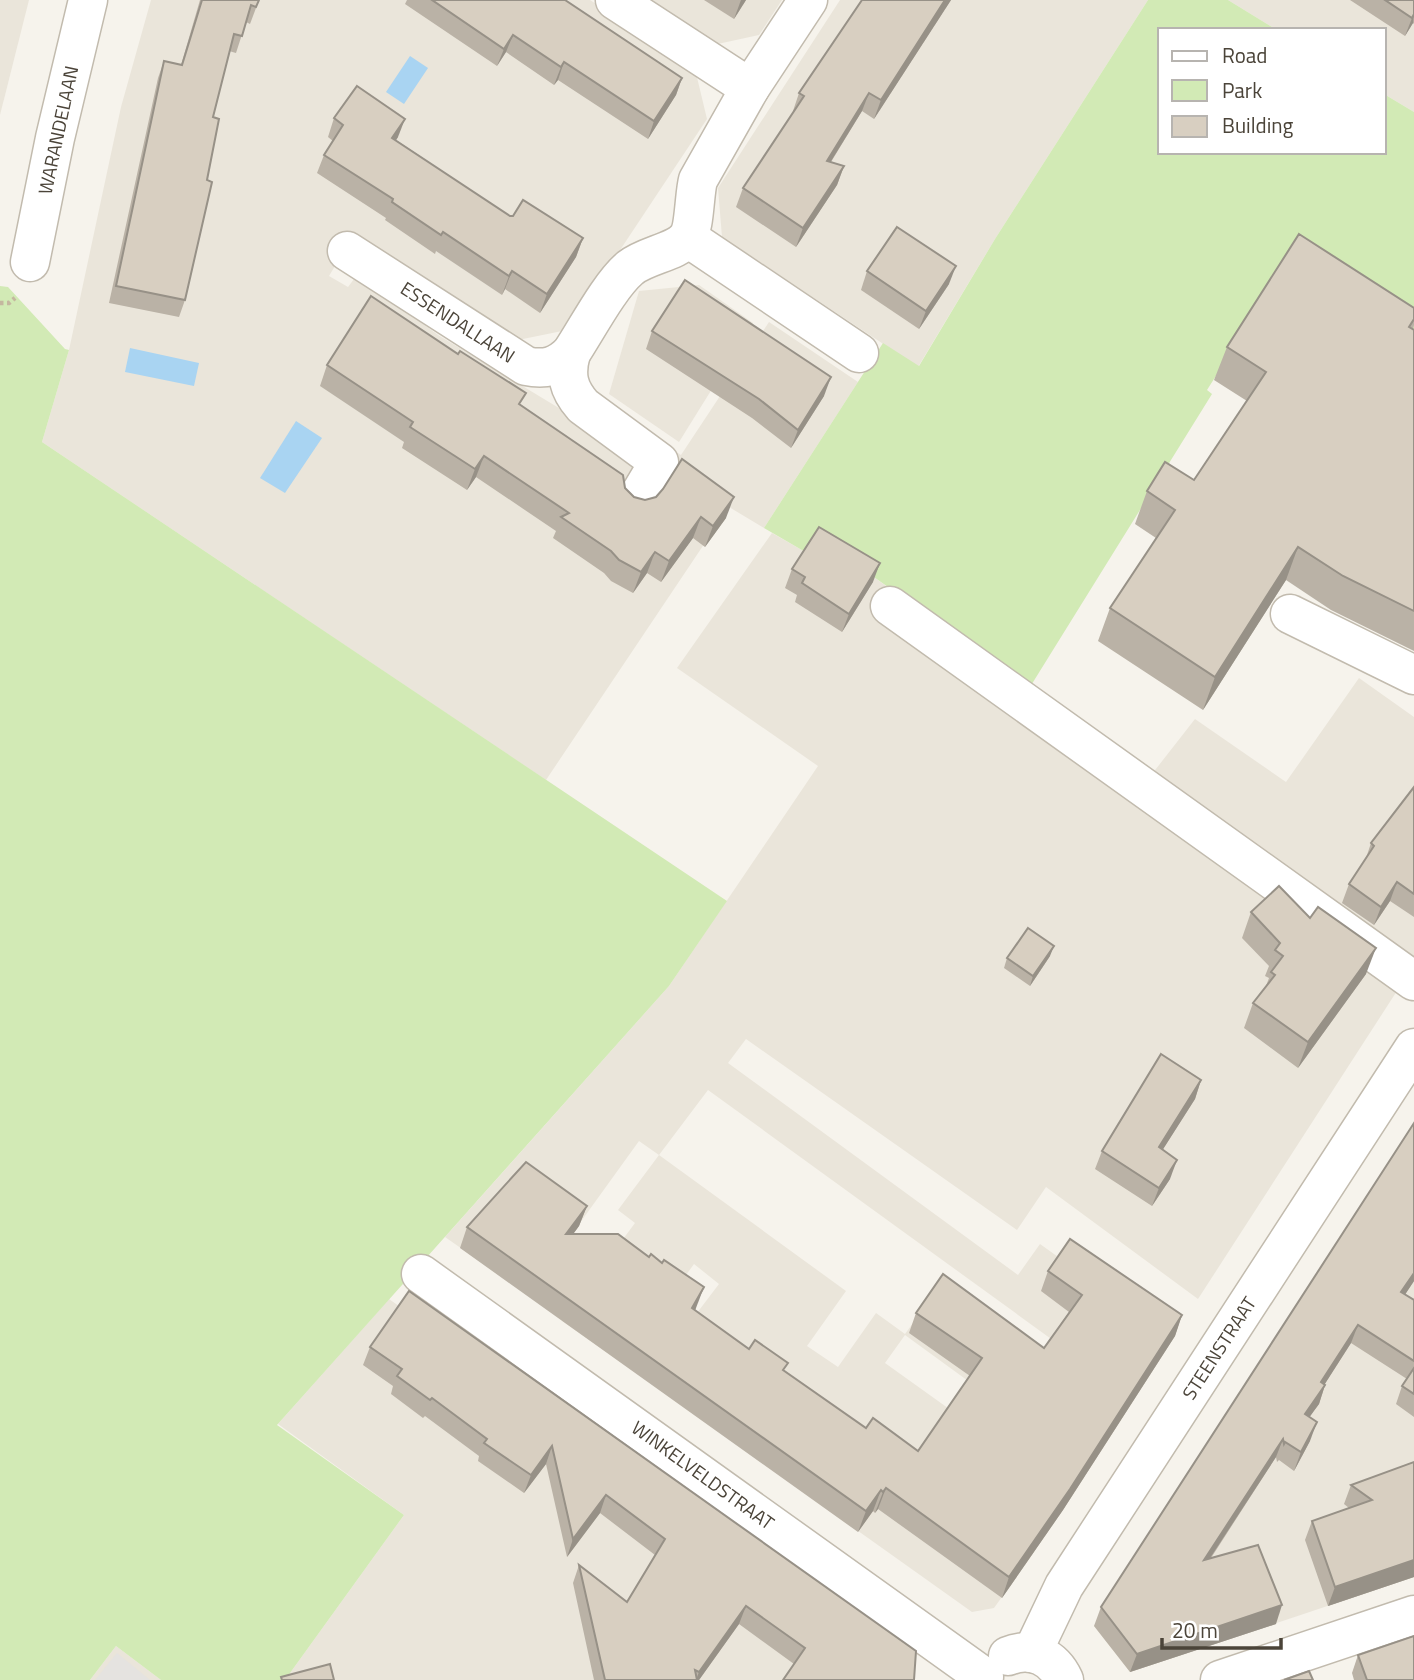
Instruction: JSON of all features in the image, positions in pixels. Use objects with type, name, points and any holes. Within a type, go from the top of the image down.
[{"type":"street","name":"WARANDELAAN","points":[[30,262],[55,138],[88,0]]},
{"type":"street","points":[[615,0],[750,88]]},
{"type":"street","points":[[808,0],[750,88],[698,180],[692,229],[688,238],[859,353]]},
{"type":"street","name":"ESSENDALLAAN","points":[[347,251],[526,366],[538,369],[562,363],[629,269],[680,245],[688,238]]},
{"type":"street","points":[[571,353],[567,367],[568,382],[573,395],[583,406],[659,462],[637,499]]},
{"type":"street","points":[[890,606],[1414,981]]},
{"type":"street","points":[[1290,614],[1414,675]]},
{"type":"street","name":"STEENSTRAAT","points":[[1032,1653],[1065,1586],[1414,1048]]},
{"type":"street","name":"WINKELVELDSTRAAT","points":[[421,1274],[982,1678]]},
{"type":"street","points":[[1220,1680],[1414,1615]]},
{"type":"street","points":[[982,1678],[1000,1660],[1012,1654],[1032,1653],[1051,1661],[1064,1680]]},
{"type":"shaded area","points":[[0,0],[29,0],[0,115]]},
{"type":"shaded area","points":[[151,0],[590,0],[695,69],[707,119],[567,330],[518,340],[353,236],[329,276],[348,287],[357,275],[438,335],[587,425],[604,404],[681,455],[769,322],[858,382],[764,528],[729,507],[546,780],[42,442],[69,350],[121,107]]},
{"type":"shaded area","points":[[645,0],[782,0],[759,35],[713,45]]},
{"type":"shaded area","points":[[840,0],[1148,0],[995,239],[918,367],[722,237],[718,188]]},
{"type":"shaded area","points":[[1228,0],[1414,0],[1414,112],[1386,95],[1386,28],[1274,28]]},
{"type":"shaded area","points":[[699,285],[753,323],[679,442],[609,394],[639,291]]},
{"type":"shaded area","points":[[772,533],[807,553],[817,537],[1152,774],[1195,719],[1286,782],[1359,678],[1414,717],[1414,962],[1198,1299],[1046,1187],[1017,1230],[746,1039],[728,1063],[1018,1275],[1040,1244],[1061,1259],[1134,1399],[708,1090],[659,1155],[639,1141],[528,1295],[445,1237],[669,986],[818,766],[677,668]]},
{"type":"shaded area","points":[[1408,1141],[1414,1145],[1414,1577],[1130,1672],[1094,1626]]},
{"type":"shaded area","points":[[659,1155],[846,1291],[807,1346],[838,1367],[876,1313],[905,1334],[934,1294],[1116,1427],[994,1608],[972,1612],[646,1380],[719,1284],[694,1264],[622,1363],[562,1321],[635,1223],[618,1210]],"holes":[[[905,1335],[1037,1431],[973,1426],[885,1363]]]},
{"type":"shaded area","points":[[389,1299],[717,1533],[909,1680],[285,1680],[404,1515],[278,1424]]},
{"type":"shaded area","points":[[116,1646],[161,1680],[90,1680]]},
{"type":"shaded area","points":[[117,1653],[150,1680],[95,1680]]},
{"type":"green space","points":[[1148,0],[1228,0],[1274,28],[1158,28],[1158,154],[1386,154],[1386,95],[1414,112],[1414,347],[1286,265],[1207,390],[1212,394],[1030,687],[817,537],[807,553],[764,528],[883,343],[919,366],[995,239]]},
{"type":"green space","points":[[0,286],[8,287],[65,349],[69,350],[42,442],[727,901],[669,986],[277,1425],[404,1515],[285,1680],[161,1680],[116,1646],[90,1680],[0,1680]]},
{"type":"water","points":[[410,56],[428,68],[404,104],[386,92]]},
{"type":"water","points":[[130,348],[199,363],[194,386],[125,372]]},
{"type":"water","points":[[296,421],[322,438],[285,493],[260,478]]},
{"type":"building","points":[[202,0],[259,0],[256,7],[251,5],[242,36],[234,34],[213,117],[219,119],[207,180],[212,182],[185,300],[116,286],[164,61],[182,65]]},
{"type":"building","points":[[432,0],[565,0],[682,78],[654,121],[564,62],[561,67],[513,35],[504,49]]},
{"type":"building","points":[[862,0],[945,0],[881,100],[869,93],[827,161],[844,166],[803,228],[743,188],[804,96],[799,93]]},
{"type":"building","points":[[1385,0],[1414,0],[1412,18]]},
{"type":"building","points":[[357,86],[405,119],[392,138],[510,216],[513,216],[523,200],[583,238],[547,294],[512,271],[509,276],[443,232],[441,235],[392,202],[393,199],[324,155],[343,125],[334,118]]},
{"type":"building","points":[[897,227],[956,266],[926,311],[867,271]]},
{"type":"building","points":[[1299,234],[1414,308],[1414,319],[1409,327],[1414,330],[1414,611],[1343,576],[1298,547],[1215,677],[1110,608],[1175,510],[1147,491],[1165,462],[1194,480],[1266,372],[1227,347]]},
{"type":"building","points":[[685,280],[831,377],[798,430],[759,399],[652,331]]},
{"type":"building","points":[[371,296],[458,354],[460,351],[526,393],[519,404],[623,475],[625,488],[634,497],[645,500],[656,497],[682,459],[734,497],[713,526],[701,517],[669,561],[655,552],[641,572],[619,560],[611,551],[561,517],[569,513],[484,456],[475,469],[410,427],[413,422],[327,365]]},
{"type":"building","points":[[819,527],[880,563],[849,614],[802,583],[805,577],[792,569]]},
{"type":"building","points":[[1414,787],[1414,894],[1397,882],[1381,907],[1349,884],[1374,846],[1371,843]]},
{"type":"building","points":[[1279,886],[1310,918],[1318,907],[1376,948],[1308,1042],[1253,1003],[1275,975],[1271,972],[1283,956],[1275,950],[1280,943],[1251,912]]},
{"type":"building","points":[[1028,928],[1054,946],[1033,976],[1007,958]]},
{"type":"building","points":[[1161,1054],[1201,1080],[1159,1147],[1177,1160],[1159,1188],[1102,1151]]},
{"type":"building","points":[[1414,1123],[1414,1273],[1401,1292],[1414,1300],[1414,1361],[1358,1325],[1321,1382],[1325,1385],[1305,1414],[1317,1422],[1301,1452],[1285,1442],[1284,1444],[1283,1439],[1204,1560],[1258,1545],[1282,1605],[1137,1654],[1101,1607]]},
{"type":"building","points":[[526,1162],[587,1206],[566,1234],[618,1234],[649,1257],[651,1254],[662,1263],[664,1260],[704,1287],[692,1308],[749,1349],[755,1340],[788,1363],[783,1370],[866,1428],[873,1418],[918,1451],[982,1358],[916,1313],[943,1274],[1044,1348],[1082,1295],[1048,1271],[1070,1239],[1182,1315],[1070,1489],[1009,1577],[886,1488],[883,1492],[881,1490],[866,1511],[467,1227]]},
{"type":"building","points":[[409,1291],[916,1651],[914,1680],[783,1680],[805,1648],[746,1606],[699,1672],[695,1670],[697,1680],[605,1680],[579,1565],[627,1602],[665,1539],[606,1495],[573,1539],[552,1446],[531,1475],[484,1443],[487,1439],[432,1398],[430,1400],[397,1376],[402,1369],[370,1347]]},
{"type":"building","points":[[1414,1368],[1414,1394],[1402,1386]]},
{"type":"building","points":[[1414,1462],[1414,1560],[1335,1587],[1312,1521],[1372,1500],[1351,1485]]},
{"type":"building","points":[[1414,1636],[1414,1680],[1367,1680],[1358,1655]]},
{"type":"building","points":[[330,1664],[334,1680],[282,1680],[281,1677]]},
{"type":"building","points":[[1309,1671],[1313,1680],[1284,1680]]}]
